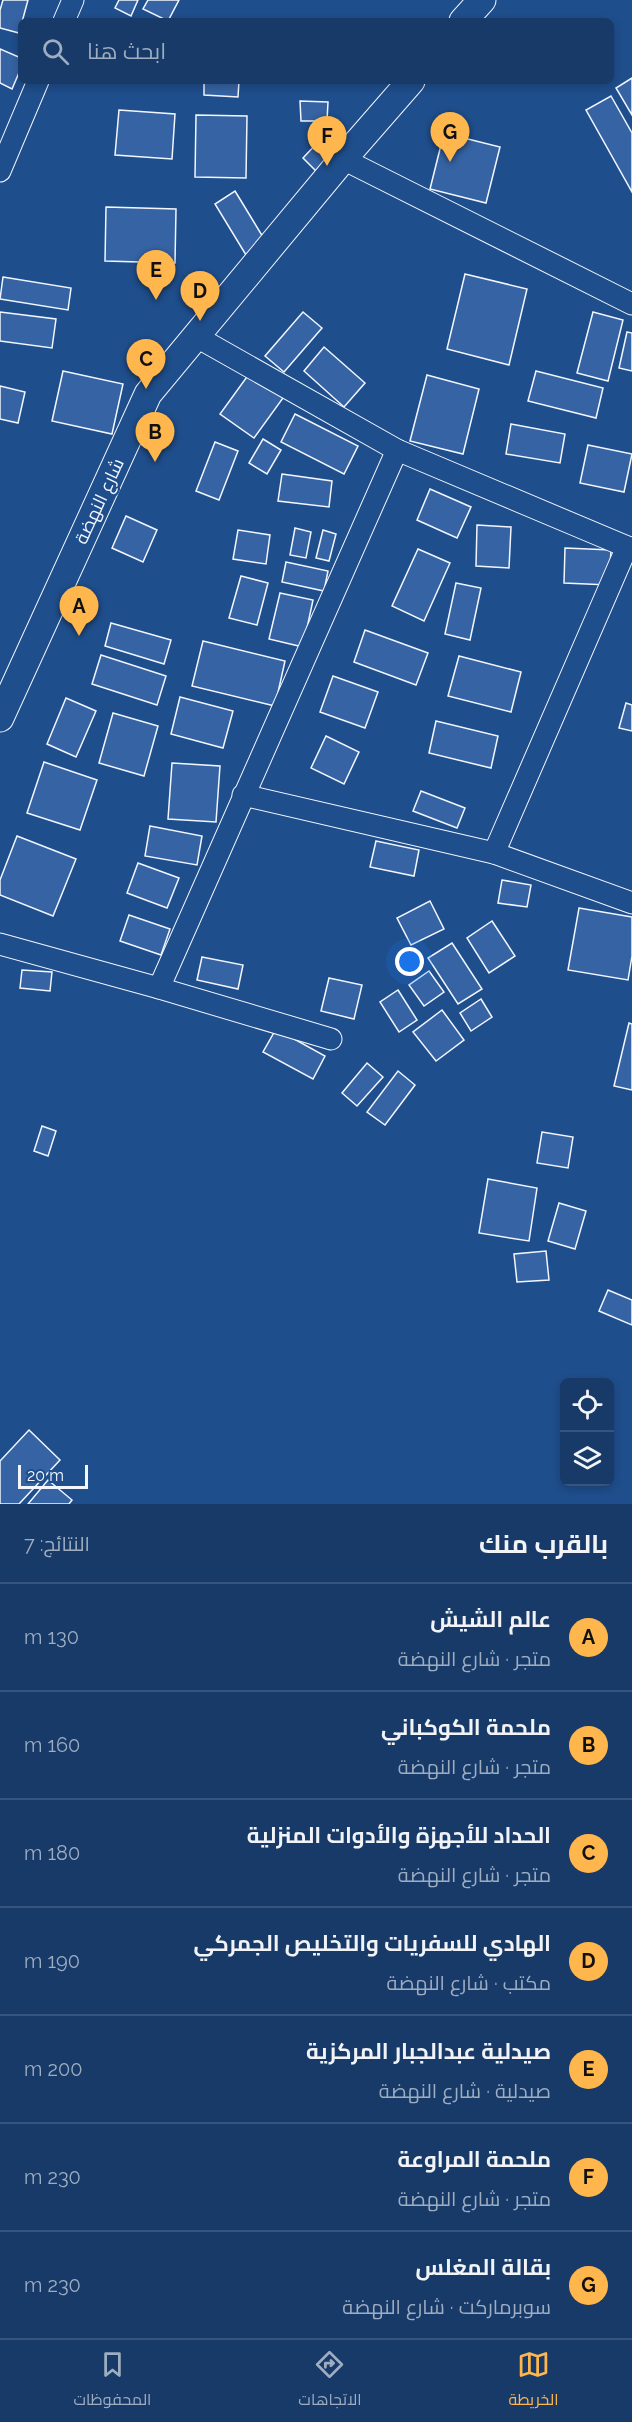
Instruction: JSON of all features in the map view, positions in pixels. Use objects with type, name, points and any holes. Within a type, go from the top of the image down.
[{"type":"street","points":[[65,18],[73,0]]},
{"type":"street","points":[[466,18],[482,0]]},
{"type":"street","points":[[0,171],[37,84]]},
{"type":"street","name":"شارع النهضة","points":[[0,718],[148,394],[343,159],[408,84]]},
{"type":"street","points":[[343,159],[632,303]]},
{"type":"street","points":[[197,336],[397,450],[629,548],[494,853]]},
{"type":"street","points":[[159,988],[397,450]]},
{"type":"street","points":[[243,795],[494,853],[632,903]]},
{"type":"street","points":[[0,944],[331,1039]]},
{"type":"building","points":[[3,0],[28,0],[23,18],[18,18],[18,33],[0,28],[0,10]]},
{"type":"building","points":[[119,0],[138,0],[131,16],[115,8]]},
{"type":"building","points":[[148,0],[179,0],[170,18],[162,18],[143,9]]},
{"type":"building","points":[[0,49],[18,57],[18,75],[12,89],[0,83]]},
{"type":"building","points":[[632,78],[632,115],[616,88]]},
{"type":"building","points":[[204,84],[239,84],[238,97],[204,95]]},
{"type":"building","points":[[611,96],[632,133],[632,192],[586,110]]},
{"type":"building","points":[[300,101],[328,102],[327,121],[301,121]]},
{"type":"building","points":[[119,110],[175,114],[172,159],[115,155]]},
{"type":"building","points":[[196,115],[247,116],[246,178],[195,177]]},
{"type":"building","points":[[444,133],[500,147],[486,203],[430,189]]},
{"type":"building","points":[[319,141],[335,157],[318,173],[303,158]]},
{"type":"building","points":[[235,191],[266,242],[246,255],[215,204]]},
{"type":"building","points":[[106,207],[176,209],[175,263],[105,261]]},
{"type":"building","points":[[465,274],[527,289],[509,365],[447,349]]},
{"type":"building","points":[[3,277],[71,288],[68,310],[0,299]]},
{"type":"building","points":[[0,312],[56,319],[52,348],[0,341]]},
{"type":"building","points":[[303,312],[322,328],[284,372],[265,356]]},
{"type":"building","points":[[593,312],[623,320],[608,381],[577,373]]},
{"type":"building","points":[[627,332],[632,333],[632,371],[619,368]]},
{"type":"building","points":[[324,347],[365,383],[344,407],[304,371]]},
{"type":"building","points":[[63,371],[123,384],[112,434],[52,421]]},
{"type":"building","points":[[536,371],[603,388],[596,418],[528,401]]},
{"type":"building","points":[[249,374],[283,398],[254,438],[220,414]]},
{"type":"building","points":[[427,375],[479,389],[463,454],[410,441]]},
{"type":"building","points":[[0,386],[25,392],[18,423],[0,419]]},
{"type":"building","points":[[295,414],[358,446],[344,474],[281,442]]},
{"type":"building","points":[[511,424],[565,434],[560,463],[506,454]]},
{"type":"building","points":[[263,439],[281,450],[267,474],[249,463]]},
{"type":"building","points":[[215,442],[238,451],[219,500],[196,491]]},
{"type":"building","points":[[588,445],[632,454],[624,492],[580,483]]},
{"type":"building","points":[[282,474],[332,481],[329,507],[278,501]]},
{"type":"building","points":[[430,489],[471,507],[457,538],[417,520]]},
{"type":"building","points":[[126,516],[157,530],[143,562],[112,548]]},
{"type":"building","points":[[477,525],[511,527],[509,568],[476,566]]},
{"type":"building","points":[[295,528],[311,532],[306,558],[290,555]]},
{"type":"building","points":[[238,530],[270,535],[266,564],[233,559]]},
{"type":"building","points":[[323,530],[336,534],[329,561],[316,558]]},
{"type":"building","points":[[565,548],[611,550],[609,585],[564,583]]},
{"type":"building","points":[[418,549],[450,563],[424,621],[392,606]]},
{"type":"building","points":[[286,562],[328,571],[324,591],[282,582]]},
{"type":"building","points":[[241,576],[268,583],[257,625],[229,618]]},
{"type":"building","points":[[456,583],[481,588],[470,640],[445,634]]},
{"type":"building","points":[[280,593],[313,600],[303,647],[269,639]]},
{"type":"building","points":[[111,623],[171,640],[164,664],[105,646]]},
{"type":"building","points":[[365,630],[428,653],[416,685],[354,662]]},
{"type":"building","points":[[203,641],[285,661],[275,706],[192,686]]},
{"type":"building","points":[[101,655],[166,676],[157,705],[92,684]]},
{"type":"building","points":[[459,656],[521,672],[511,712],[448,696]]},
{"type":"building","points":[[333,676],[378,692],[365,728],[320,712]]},
{"type":"building","points":[[180,697],[233,711],[223,748],[171,734]]},
{"type":"building","points":[[66,698],[96,711],[76,757],[47,744]]},
{"type":"building","points":[[626,703],[632,705],[632,731],[619,728]]},
{"type":"building","points":[[113,713],[158,726],[144,776],[99,763]]},
{"type":"building","points":[[436,721],[498,736],[491,768],[429,753]]},
{"type":"building","points":[[326,736],[359,752],[344,784],[311,768]]},
{"type":"building","points":[[44,762],[97,780],[80,830],[27,813]]},
{"type":"building","points":[[172,763],[220,766],[216,822],[168,819]]},
{"type":"building","points":[[421,791],[465,808],[457,828],[413,811]]},
{"type":"building","points":[[150,826],[202,836],[197,865],[145,856]]},
{"type":"building","points":[[17,836],[76,859],[53,916],[0,895],[0,880]]},
{"type":"building","points":[[376,841],[419,850],[414,876],[370,867]]},
{"type":"building","points":[[138,863],[179,878],[167,908],[127,893]]},
{"type":"building","points":[[502,880],[531,885],[527,907],[498,903]]},
{"type":"building","points":[[430,901],[444,929],[411,945],[397,918]]},
{"type":"building","points":[[579,908],[632,917],[632,956],[628,980],[568,970]]},
{"type":"building","points":[[129,915],[170,929],[161,955],[120,941]]},
{"type":"building","points":[[492,921],[515,956],[489,973],[467,938]]},
{"type":"building","points":[[452,943],[482,989],[458,1004],[428,958]]},
{"type":"building","points":[[202,957],[243,965],[238,989],[197,980]]},
{"type":"building","points":[[22,970],[52,972],[50,991],[20,988]]},
{"type":"building","points":[[429,971],[444,992],[424,1006],[409,985]]},
{"type":"building","points":[[329,978],[362,985],[354,1019],[321,1011]]},
{"type":"building","points":[[398,990],[417,1020],[399,1032],[380,1002]]},
{"type":"building","points":[[481,999],[492,1017],[471,1031],[460,1013]]},
{"type":"building","points":[[442,1010],[464,1040],[436,1061],[413,1032]]},
{"type":"building","points":[[629,1023],[632,1024],[632,1090],[614,1086]]},
{"type":"building","points":[[276,1029],[325,1056],[313,1079],[263,1052]]},
{"type":"building","points":[[367,1063],[383,1077],[357,1106],[342,1093]]},
{"type":"building","points":[[398,1071],[415,1085],[385,1125],[367,1112]]},
{"type":"building","points":[[42,1126],[56,1131],[48,1156],[34,1151]]},
{"type":"building","points":[[542,1132],[573,1137],[568,1168],[537,1163]]},
{"type":"building","points":[[488,1179],[537,1188],[529,1241],[479,1233]]},
{"type":"building","points":[[559,1203],[586,1211],[575,1249],[548,1241]]},
{"type":"building","points":[[546,1251],[549,1280],[517,1282],[514,1254]]},
{"type":"building","points":[[608,1290],[632,1300],[632,1325],[599,1311]]},
{"type":"building","points":[[29,1430],[60,1460],[19,1504],[0,1504],[0,1461]]},
{"type":"building","points":[[48,1480],[72,1500],[69,1504],[28,1504]]},
{"type":"place","name":"بقالة المغلس","points":[[450,162]]},
{"type":"place","name":"ملحمة المراوعة","points":[[327,166]]},
{"type":"place","name":"صيدلية عبدالجبار المركزية","points":[[156,300]]},
{"type":"place","name":"الهادي للسفريات والتخليص الجمركي","points":[[200,321]]},
{"type":"place","name":"الحداد للأجهزة والأدوات المنزلية","points":[[146,389]]},
{"type":"place","name":"ملحمة الكوكباني","points":[[155,462]]},
{"type":"place","name":"عالم الشيش","points":[[79,636]]}]
